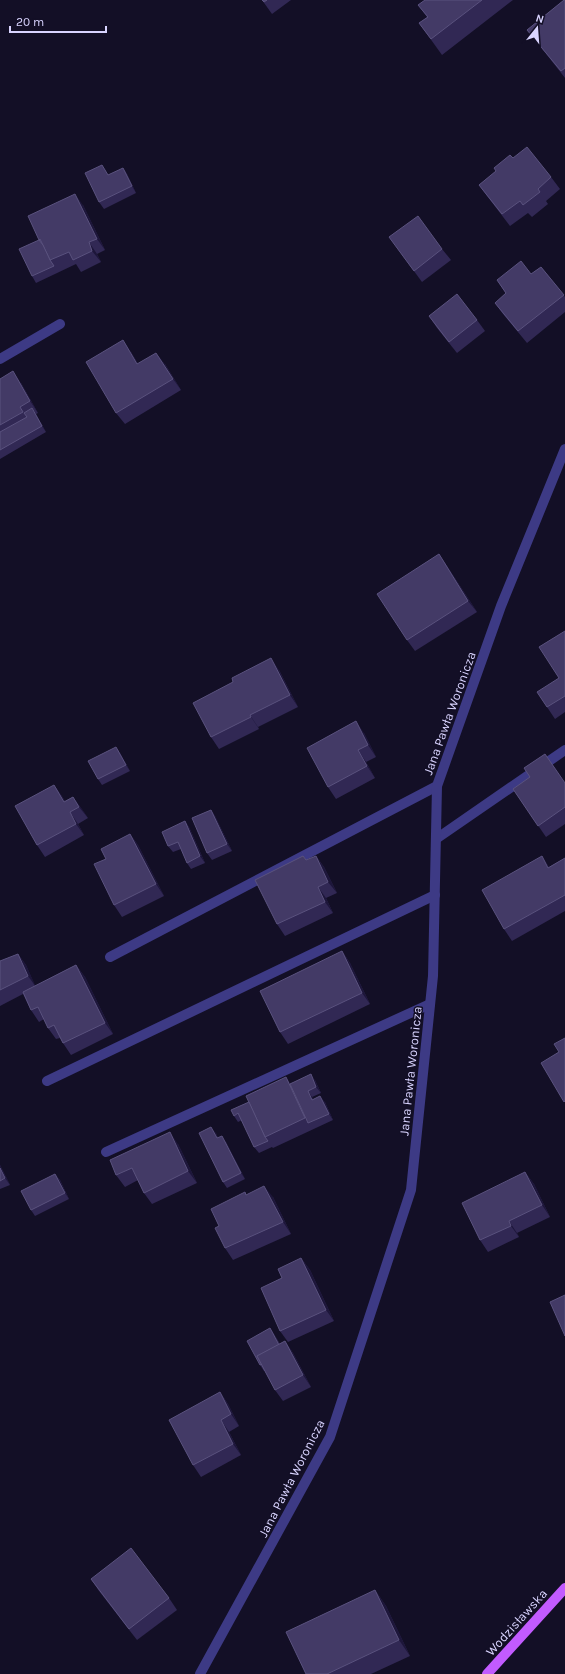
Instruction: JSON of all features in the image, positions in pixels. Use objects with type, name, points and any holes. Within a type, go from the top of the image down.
[{"type":"main road","name":"Wodzisławska","points":[[487,1674],[565,1588]]},
{"type":"street","points":[[0,359],[60,324]]},
{"type":"street","name":"Jana Pawła Woronicza","points":[[200,1674],[330,1437],[411,1190],[433,976],[436,786],[501,606],[565,449]]},
{"type":"street","points":[[436,839],[565,750]]},
{"type":"street","points":[[110,957],[436,786]]},
{"type":"street","points":[[47,1081],[435,896]]},
{"type":"street","points":[[106,1152],[430,1004]]},
{"type":"building","points":[[425,0],[482,0],[431,39],[419,23],[428,17],[418,5]]},
{"type":"building","points":[[564,0],[565,68],[561,71],[527,30]]},
{"type":"building","points":[[527,147],[551,177],[538,189],[540,192],[523,205],[520,201],[502,214],[479,185],[496,171],[494,168],[510,155],[513,158]]},
{"type":"building","points":[[102,165],[108,175],[123,168],[132,186],[99,202],[85,173]]},
{"type":"building","points":[[75,194],[97,239],[89,242],[92,251],[73,260],[69,252],[50,260],[28,216]]},
{"type":"building","points":[[418,216],[442,249],[414,271],[389,237]]},
{"type":"building","points":[[39,240],[54,266],[32,276],[19,249]]},
{"type":"building","points":[[521,261],[531,274],[541,267],[564,295],[518,331],[495,303],[506,293],[497,280]]},
{"type":"building","points":[[457,294],[477,320],[449,342],[429,316]]},
{"type":"building","points":[[123,340],[137,364],[156,353],[173,379],[116,413],[86,362]]},
{"type":"building","points":[[13,371],[30,401],[20,407],[23,412],[0,425],[0,379]]},
{"type":"building","points":[[32,408],[42,426],[0,450],[0,432],[27,417],[24,413]]},
{"type":"building","points":[[439,554],[468,601],[407,640],[377,594]]},
{"type":"building","points":[[565,631],[565,696],[547,707],[537,692],[559,678],[539,647]]},
{"type":"building","points":[[271,658],[290,695],[211,737],[193,703],[233,682],[232,678]]},
{"type":"building","points":[[356,721],[368,745],[358,750],[367,766],[328,787],[307,748]]},
{"type":"building","points":[[116,747],[126,765],[98,779],[88,761]]},
{"type":"building","points":[[545,754],[565,783],[565,807],[538,826],[513,789],[530,777],[524,768]]},
{"type":"building","points":[[54,785],[64,802],[73,797],[79,807],[70,812],[76,824],[37,845],[15,806]]},
{"type":"building","points":[[211,810],[227,844],[207,853],[192,818]]},
{"type":"building","points":[[185,821],[200,856],[187,863],[178,842],[168,846],[162,832]]},
{"type":"building","points":[[130,834],[156,884],[114,905],[94,864],[106,859],[101,849]]},
{"type":"building","points":[[303,856],[306,860],[316,856],[328,882],[318,887],[325,902],[277,924],[255,880]]},
{"type":"building","points":[[542,856],[548,868],[565,858],[565,895],[504,929],[482,890]]},
{"type":"building","points":[[342,951],[362,993],[280,1032],[260,991]]},
{"type":"building","points":[[18,954],[28,976],[0,990],[0,961]]},
{"type":"building","points":[[76,965],[105,1023],[63,1043],[54,1025],[48,1028],[38,1007],[31,1010],[23,992]]},
{"type":"building","points":[[565,1038],[564,1102],[541,1063],[559,1052],[554,1044]]},
{"type":"building","points":[[311,1074],[316,1087],[308,1091],[312,1100],[320,1096],[329,1114],[308,1123],[290,1084]]},
{"type":"building","points":[[286,1077],[305,1118],[265,1137],[246,1096]]},
{"type":"building","points":[[249,1102],[268,1141],[254,1147],[238,1113],[234,1116],[231,1110]]},
{"type":"building","points":[[211,1127],[217,1138],[222,1136],[241,1173],[223,1182],[199,1133]]},
{"type":"building","points":[[170,1132],[188,1171],[144,1193],[132,1168],[116,1175],[110,1160]]},
{"type":"building","points":[[0,1168],[5,1178],[0,1181]]},
{"type":"building","points":[[525,1172],[542,1205],[509,1221],[511,1226],[480,1240],[462,1203]]},
{"type":"building","points":[[55,1174],[65,1193],[31,1210],[21,1191]]},
{"type":"building","points":[[264,1186],[283,1222],[225,1248],[215,1228],[219,1226],[211,1209],[245,1192],[246,1195]]},
{"type":"building","points":[[301,1258],[326,1310],[280,1331],[261,1288],[282,1278],[278,1269]]},
{"type":"building","points":[[565,1295],[565,1336],[550,1302]]},
{"type":"building","points":[[270,1328],[279,1345],[257,1356],[262,1364],[260,1365],[247,1341]]},
{"type":"building","points":[[285,1341],[303,1375],[275,1390],[257,1356]]},
{"type":"building","points":[[220,1392],[231,1414],[221,1420],[233,1444],[193,1465],[169,1420]]},
{"type":"building","points":[[131,1548],[169,1598],[129,1629],[91,1579]]},
{"type":"building","points":[[375,1590],[399,1640],[327,1674],[306,1674],[286,1632]]}]
